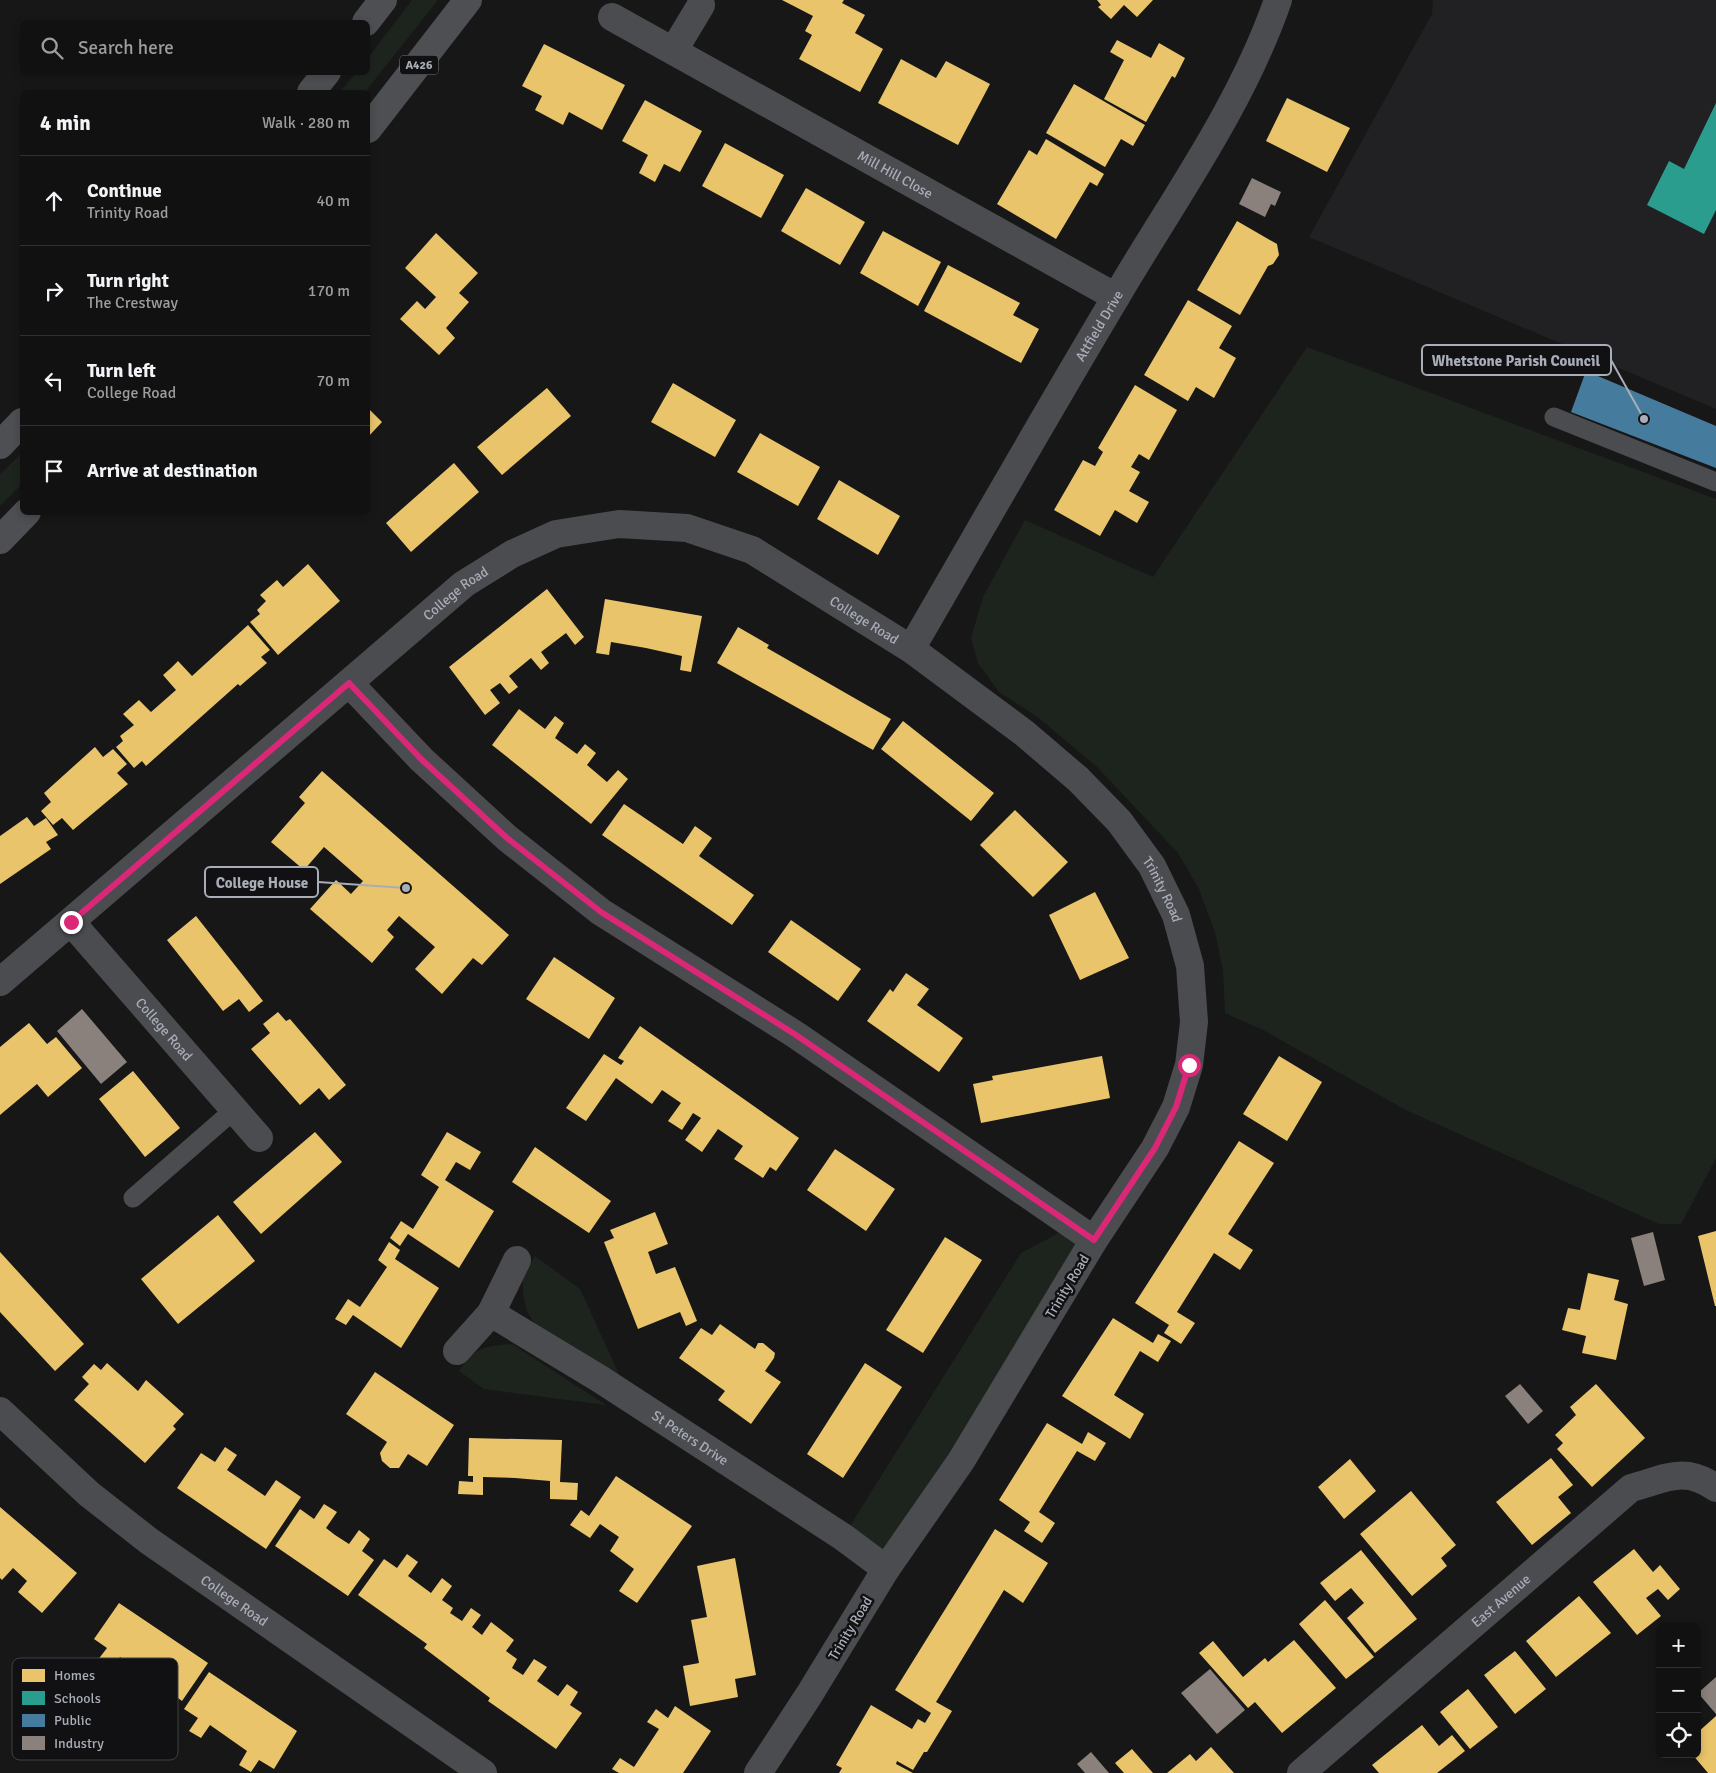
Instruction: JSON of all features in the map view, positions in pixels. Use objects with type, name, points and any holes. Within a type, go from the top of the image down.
[{"type":"main road","points":[[368,20],[383,0]]},
{"type":"main road","name":"A426","points":[[370,126],[468,0]]},
{"type":"main road","points":[[313,90],[325,75]]},
{"type":"main road","points":[[0,445],[20,424]]},
{"type":"main road","points":[[0,540],[24,515]]},
{"type":"street","name":"Attfield Drive","points":[[911,649],[1116,297],[1218,129],[1250,70],[1278,0]]},
{"type":"street","points":[[674,50],[702,6]]},
{"type":"street","name":"Mill Hill Close","points":[[612,17],[1116,297]]},
{"type":"street","name":"College Road","points":[[0,982],[464,584],[512,554],[556,534],[619,524],[687,528],[752,550],[911,649]]},
{"type":"street","name":"Trinity Road","points":[[758,1773],[809,1695],[886,1569],[961,1461],[1094,1240],[1155,1148],[1176,1107],[1189,1065],[1194,1022],[1190,966],[1176,915],[1152,866],[1119,821],[1078,779],[1024,733],[911,649]]},
{"type":"street","points":[[349,683],[421,759],[507,838],[601,912],[796,1035],[1094,1240]]},
{"type":"street","name":"College Road","points":[[71,922],[259,1138]]},
{"type":"street","points":[[457,1350],[491,1314],[517,1260]]},
{"type":"street","name":"St Peters Drive","points":[[491,1314],[600,1379],[843,1537],[886,1569]]},
{"type":"street","name":"College Road","points":[[0,1411],[89,1494],[149,1541],[483,1773]]},
{"type":"street","name":"East Avenue","points":[[1302,1773],[1631,1488],[1686,1473],[1706,1480],[1716,1488]]},
{"type":"lane","points":[[1554,417],[1716,482]]},
{"type":"lane","points":[[133,1198],[234,1110]]},
{"type":"shaded area","points":[[412,0],[438,0],[367,90],[342,90],[354,75],[370,75],[370,55]]},
{"type":"shaded area","points":[[1433,0],[1716,0],[1716,409],[1309,237],[1432,14]]},
{"type":"shaded area","points":[[1307,347],[1716,499],[1716,1158],[1681,1224],[1659,1224],[1406,1110],[1263,1030],[1225,1013],[1223,971],[1215,932],[1199,889],[1178,853],[1097,767],[1039,718],[999,692],[978,663],[971,638],[983,597],[1025,520],[1153,577]]},
{"type":"shaded area","points":[[20,454],[20,486],[0,506],[0,475]]},
{"type":"shaded area","points":[[1072,1226],[1094,1240],[886,1569],[843,1537],[1021,1253]]},
{"type":"shaded area","points":[[535,1256],[580,1289],[623,1383],[542,1334],[527,1312],[523,1293],[523,1275]]},
{"type":"shaded area","points":[[512,1344],[606,1405],[484,1389],[459,1371],[470,1357],[481,1349]]},
{"type":"building: Homes","points":[[782,0],[844,0],[842,3],[865,15],[855,33],[883,49],[860,92],[799,59],[812,35],[805,31],[813,16]]},
{"type":"building: Homes","points":[[1097,0],[1153,0],[1137,17],[1124,5],[1111,19],[1098,7],[1101,5]]},
{"type":"building: Homes","points":[[1117,40],[1151,58],[1159,43],[1185,58],[1175,78],[1172,76],[1146,122],[1104,99],[1124,60],[1110,52]]},
{"type":"building: Homes","points":[[544,44],[625,85],[602,130],[569,112],[563,125],[535,110],[542,96],[522,86]]},
{"type":"building: Homes","points":[[901,59],[936,78],[946,61],[990,84],[958,145],[878,103]]},
{"type":"building: Homes","points":[[1074,84],[1145,125],[1133,146],[1121,139],[1105,167],[1046,133]]},
{"type":"building: Homes","points":[[1287,98],[1350,128],[1327,172],[1266,141]]},
{"type":"building: Homes","points":[[645,100],[702,131],[680,172],[664,164],[655,182],[639,173],[648,155],[622,141]]},
{"type":"building: Homes","points":[[1046,139],[1104,174],[1097,186],[1090,182],[1056,239],[997,204],[1029,150],[1037,155]]},
{"type":"building: Homes","points":[[725,143],[784,175],[761,218],[702,186]]},
{"type":"building: Homes","points":[[806,188],[865,222],[840,265],[781,231]]},
{"type":"building: Homes","points":[[1237,221],[1277,244],[1279,255],[1273,264],[1268,266],[1240,315],[1197,290]]},
{"type":"building: Homes","points":[[883,231],[941,262],[918,306],[860,273]]},
{"type":"building: Homes","points":[[436,233],[478,273],[459,293],[469,302],[446,328],[455,338],[439,355],[400,319],[417,301],[425,309],[436,297],[405,268]]},
{"type":"building: Homes","points":[[948,265],[1020,303],[1013,315],[1039,329],[1021,363],[924,311]]},
{"type":"building: Homes","points":[[1188,300],[1232,326],[1219,348],[1236,358],[1214,398],[1196,387],[1188,401],[1144,375]]},
{"type":"building: Homes","points":[[673,383],[736,420],[715,457],[651,422]]},
{"type":"building: Homes","points":[[1135,385],[1177,410],[1149,460],[1139,454],[1131,467],[1140,472],[1129,491],[1149,502],[1137,523],[1115,510],[1100,536],[1054,510],[1083,460],[1095,466],[1103,452],[1098,448]]},
{"type":"building: Homes","points":[[547,388],[571,416],[502,475],[477,447]]},
{"type":"building: Homes","points":[[370,410],[382,422],[370,435]]},
{"type":"building: Homes","points":[[760,433],[820,467],[798,506],[737,472]]},
{"type":"building: Homes","points":[[454,463],[479,492],[411,552],[386,523]]},
{"type":"building: Homes","points":[[839,480],[900,516],[878,555],[817,519]]},
{"type":"building: Homes","points":[[308,564],[340,601],[278,655],[250,622],[260,614],[257,610],[266,601],[260,595],[277,580],[283,587]]},
{"type":"building: Homes","points":[[547,589],[584,637],[575,645],[566,633],[541,652],[549,663],[541,670],[531,658],[509,676],[518,687],[509,694],[500,683],[490,690],[500,703],[485,715],[449,667]]},
{"type":"building: Homes","points":[[605,599],[702,616],[691,672],[680,670],[682,656],[646,648],[611,642],[609,655],[596,653]]},
{"type":"building: Homes","points":[[248,625],[270,650],[261,657],[267,663],[240,686],[238,684],[146,766],[142,761],[134,768],[116,747],[123,741],[120,736],[134,725],[123,714],[139,700],[151,712],[176,690],[163,675],[178,661],[192,676]]},
{"type":"building: Homes","points":[[738,627],[769,645],[767,648],[891,719],[873,750],[717,663]]},
{"type":"building: Homes","points":[[519,709],[545,729],[555,716],[564,723],[555,738],[577,754],[585,744],[596,753],[587,765],[607,782],[618,770],[628,779],[591,824],[492,745]]},
{"type":"building: Homes","points":[[903,721],[994,793],[971,821],[881,749]]},
{"type":"building: Homes","points":[[95,747],[103,757],[113,749],[127,764],[117,773],[128,784],[73,830],[62,818],[53,825],[41,811],[51,802],[44,793]]},
{"type":"building: Homes","points":[[322,771],[509,935],[482,965],[473,958],[442,994],[415,969],[435,947],[399,916],[387,930],[394,937],[372,963],[310,909],[336,880],[351,894],[363,881],[324,847],[304,870],[271,842],[305,803],[299,797]]},
{"type":"building: Homes","points":[[624,804],[683,844],[695,826],[712,838],[699,856],[754,895],[732,925],[602,835]]},
{"type":"building: Homes","points":[[1015,810],[1068,862],[1033,897],[980,845]]},
{"type":"building: Homes","points":[[27,817],[34,826],[46,818],[58,835],[46,842],[51,849],[0,884],[0,836]]},
{"type":"building: Homes","points":[[1095,892],[1129,958],[1080,980],[1049,915]]},
{"type":"building: Homes","points":[[196,916],[263,1001],[249,1012],[239,999],[223,1011],[167,940]]},
{"type":"building: Homes","points":[[791,920],[861,969],[838,1001],[768,952]]},
{"type":"building: Homes","points":[[554,957],[615,998],[589,1039],[526,999]]},
{"type":"building: Homes","points":[[906,973],[929,989],[917,1005],[963,1038],[939,1072],[867,1021],[890,989],[893,992]]},
{"type":"building: Homes","points":[[278,1012],[286,1021],[290,1019],[346,1085],[329,1100],[319,1088],[300,1105],[251,1049],[270,1033],[263,1024]]},
{"type":"building: Homes","points":[[29,1023],[47,1044],[56,1037],[82,1068],[48,1097],[37,1084],[0,1115],[0,1047]]},
{"type":"building: Homes","points":[[640,1026],[799,1138],[776,1171],[770,1167],[763,1178],[734,1159],[743,1146],[718,1129],[702,1152],[685,1140],[701,1118],[693,1113],[682,1130],[668,1121],[681,1103],[662,1090],[652,1104],[616,1078],[586,1121],[566,1108],[604,1054],[621,1065],[624,1061],[618,1058]]},
{"type":"building: Homes","points":[[1102,1056],[1110,1098],[981,1123],[973,1084],[993,1080],[992,1076]]},
{"type":"building: Homes","points":[[1279,1056],[1322,1082],[1287,1141],[1243,1114]]},
{"type":"building: Homes","points":[[133,1071],[180,1128],[145,1157],[99,1099]]},
{"type":"building: Homes","points":[[315,1132],[342,1162],[261,1234],[233,1202]]},
{"type":"building: Homes","points":[[447,1132],[481,1152],[470,1170],[456,1162],[445,1180],[494,1211],[459,1268],[408,1234],[400,1246],[390,1238],[401,1221],[413,1229],[439,1187],[421,1175]]},
{"type":"building: Homes","points":[[1239,1141],[1274,1163],[1228,1234],[1253,1250],[1240,1270],[1214,1253],[1177,1312],[1195,1323],[1181,1344],[1164,1333],[1169,1325],[1135,1303]]},
{"type":"building: Homes","points":[[535,1147],[611,1201],[589,1233],[512,1182]]},
{"type":"building: Homes","points":[[835,1149],[895,1189],[866,1231],[807,1190]]},
{"type":"building: Homes","points":[[655,1212],[668,1244],[648,1252],[656,1274],[675,1267],[697,1321],[686,1326],[680,1312],[638,1329],[604,1242],[614,1238],[610,1230]]},
{"type":"building: Homes","points":[[218,1215],[255,1261],[178,1324],[141,1279]]},
{"type":"building: Homes","points":[[1716,1231],[1716,1306],[1715,1306],[1698,1236]]},
{"type":"building: Homes","points":[[945,1237],[982,1260],[923,1353],[886,1330]]},
{"type":"building: Homes","points":[[389,1242],[400,1250],[395,1259],[439,1288],[401,1348],[353,1315],[346,1325],[335,1319],[348,1299],[360,1307],[387,1267],[378,1260]]},
{"type":"building: Homes","points":[[0,1252],[84,1344],[55,1371],[0,1312]]},
{"type":"building: Homes","points":[[1588,1273],[1619,1280],[1614,1300],[1628,1304],[1616,1360],[1582,1353],[1586,1336],[1562,1330],[1568,1308],[1580,1310]]},
{"type":"building: Homes","points":[[1113,1318],[1153,1343],[1158,1334],[1171,1341],[1158,1362],[1140,1351],[1114,1395],[1144,1414],[1130,1439],[1062,1396]]},
{"type":"building: Homes","points":[[720,1324],[755,1349],[758,1343],[763,1343],[775,1353],[774,1358],[765,1371],[781,1382],[751,1424],[718,1400],[725,1391],[679,1358],[701,1328],[712,1335]]},
{"type":"building: Homes","points":[[107,1363],[138,1391],[146,1380],[184,1414],[173,1426],[176,1429],[145,1463],[74,1400],[89,1384],[82,1377],[94,1364],[101,1370]]},
{"type":"building: Homes","points":[[865,1363],[902,1387],[843,1478],[807,1454]]},
{"type":"building: Homes","points":[[375,1372],[454,1425],[427,1466],[408,1454],[399,1468],[390,1468],[382,1461],[380,1453],[387,1442],[346,1414]]},
{"type":"building: Homes","points":[[1596,1384],[1645,1438],[1592,1487],[1557,1449],[1563,1443],[1555,1435],[1576,1415],[1570,1407]]},
{"type":"building: Homes","points":[[1047,1423],[1082,1444],[1088,1432],[1106,1443],[1095,1461],[1077,1451],[1039,1512],[1055,1523],[1042,1543],[1024,1531],[1030,1522],[999,1500]]},
{"type":"building: Homes","points":[[469,1438],[562,1440],[560,1482],[578,1483],[577,1500],[550,1499],[550,1481],[515,1478],[483,1477],[483,1495],[458,1494],[459,1481],[473,1482],[473,1476],[468,1476]]},
{"type":"building: Homes","points":[[225,1447],[237,1455],[227,1470],[265,1496],[276,1480],[301,1497],[266,1549],[177,1488],[201,1453],[215,1462]]},
{"type":"building: Homes","points":[[1551,1458],[1573,1485],[1558,1497],[1571,1513],[1532,1545],[1496,1502]]},
{"type":"building: Homes","points":[[1350,1459],[1376,1491],[1344,1519],[1318,1487]]},
{"type":"building: Homes","points":[[616,1476],[692,1526],[637,1603],[619,1591],[634,1569],[610,1551],[619,1537],[600,1524],[590,1538],[570,1525],[581,1510],[589,1516]]},
{"type":"building: Homes","points":[[1411,1491],[1456,1545],[1441,1558],[1447,1566],[1412,1596],[1360,1534]]},
{"type":"building: Homes","points":[[324,1504],[337,1512],[326,1528],[335,1535],[349,1544],[359,1530],[370,1539],[362,1551],[374,1560],[348,1596],[275,1546],[300,1509],[314,1519]]},
{"type":"building: Homes","points":[[0,1507],[77,1573],[42,1613],[18,1592],[27,1581],[13,1568],[2,1580],[0,1578]]},
{"type":"building: Homes","points":[[995,1529],[1048,1563],[1023,1603],[1004,1590],[936,1702],[952,1711],[927,1752],[924,1752],[913,1770],[897,1761],[896,1764],[913,1773],[839,1773],[842,1768],[836,1765],[871,1705],[912,1729],[918,1719],[925,1723],[931,1713],[895,1690]]},
{"type":"building: Homes","points":[[1634,1549],[1653,1572],[1660,1565],[1680,1589],[1668,1600],[1658,1589],[1646,1598],[1661,1616],[1637,1635],[1593,1582]]},
{"type":"building: Homes","points":[[1361,1550],[1417,1619],[1375,1653],[1347,1618],[1364,1603],[1351,1588],[1335,1601],[1320,1583]]},
{"type":"building: Homes","points":[[407,1554],[418,1562],[408,1576],[431,1593],[442,1578],[452,1586],[442,1600],[453,1608],[450,1613],[462,1621],[471,1608],[481,1615],[472,1627],[482,1635],[491,1622],[514,1640],[506,1651],[517,1659],[512,1668],[523,1675],[534,1659],[547,1667],[537,1681],[558,1696],[567,1684],[578,1692],[570,1705],[582,1713],[556,1749],[488,1701],[490,1698],[424,1648],[427,1644],[358,1595],[384,1559],[397,1568]]},
{"type":"building: Homes","points":[[735,1558],[756,1675],[735,1679],[738,1697],[690,1706],[683,1666],[699,1663],[691,1620],[707,1617],[697,1566]]},
{"type":"building: Homes","points":[[1579,1596],[1611,1633],[1556,1677],[1526,1641]]},
{"type":"building: Homes","points":[[1325,1600],[1374,1657],[1346,1679],[1299,1624]]},
{"type":"building: Homes","points":[[119,1603],[208,1663],[182,1701],[178,1698],[178,1658],[99,1658],[107,1648],[94,1639]]},
{"type":"building: Homes","points":[[1294,1640],[1336,1688],[1282,1733],[1255,1702],[1248,1708],[1199,1653],[1213,1641],[1243,1677],[1265,1658],[1268,1662]]},
{"type":"building: Homes","points":[[1515,1651],[1546,1689],[1515,1714],[1484,1675]]},
{"type":"building: Homes","points":[[209,1672],[297,1731],[274,1769],[259,1760],[251,1772],[239,1765],[247,1751],[210,1725],[201,1738],[189,1731],[198,1718],[184,1709]]},
{"type":"building: Homes","points":[[1468,1689],[1498,1727],[1470,1749],[1440,1712]]},
{"type":"building: Homes","points":[[675,1706],[711,1731],[683,1773],[619,1773],[612,1769],[620,1758],[634,1767],[659,1729],[647,1722],[656,1709],[668,1718]]},
{"type":"building: Homes","points":[[1716,1716],[1716,1773],[1708,1773],[1695,1758],[1701,1758],[1701,1729]]},
{"type":"building: Homes","points":[[1422,1725],[1439,1746],[1452,1735],[1465,1751],[1437,1773],[1379,1773],[1372,1765]]},
{"type":"building: Homes","points":[[1211,1747],[1234,1773],[1167,1773],[1190,1754],[1196,1761]]},
{"type":"building: Homes","points":[[1132,1749],[1153,1773],[1124,1773],[1115,1763]]},
{"type":"building: Schools","points":[[1716,103],[1716,210],[1704,234],[1647,205],[1669,161],[1684,169]]},
{"type":"building: Public","points":[[1586,371],[1716,426],[1716,468],[1571,412]]},
{"type":"building: Industry","points":[[1252,178],[1281,192],[1275,206],[1271,204],[1265,217],[1239,204]]},
{"type":"building: Industry","points":[[82,1009],[127,1062],[101,1084],[57,1031]]},
{"type":"building: Industry","points":[[1653,1232],[1665,1280],[1644,1286],[1631,1238]]},
{"type":"building: Industry","points":[[1520,1384],[1543,1411],[1528,1424],[1505,1396]]},
{"type":"building: Industry","points":[[1210,1669],[1245,1710],[1217,1734],[1181,1693]]},
{"type":"building: Industry","points":[[1716,1677],[1716,1714],[1701,1696],[1701,1690]]},
{"type":"building: Industry","points":[[1091,1752],[1109,1773],[1085,1773],[1077,1764]]},
{"type":"place","name":"Whetstone Parish Council","points":[[1644,419]]},
{"type":"place","name":"College House","points":[[406,888]]},
{"type":"route","points":[[71,922],[349,683],[421,759],[507,838],[601,912],[796,1035],[1094,1240],[1155,1148],[1176,1107],[1189,1065]]}]
